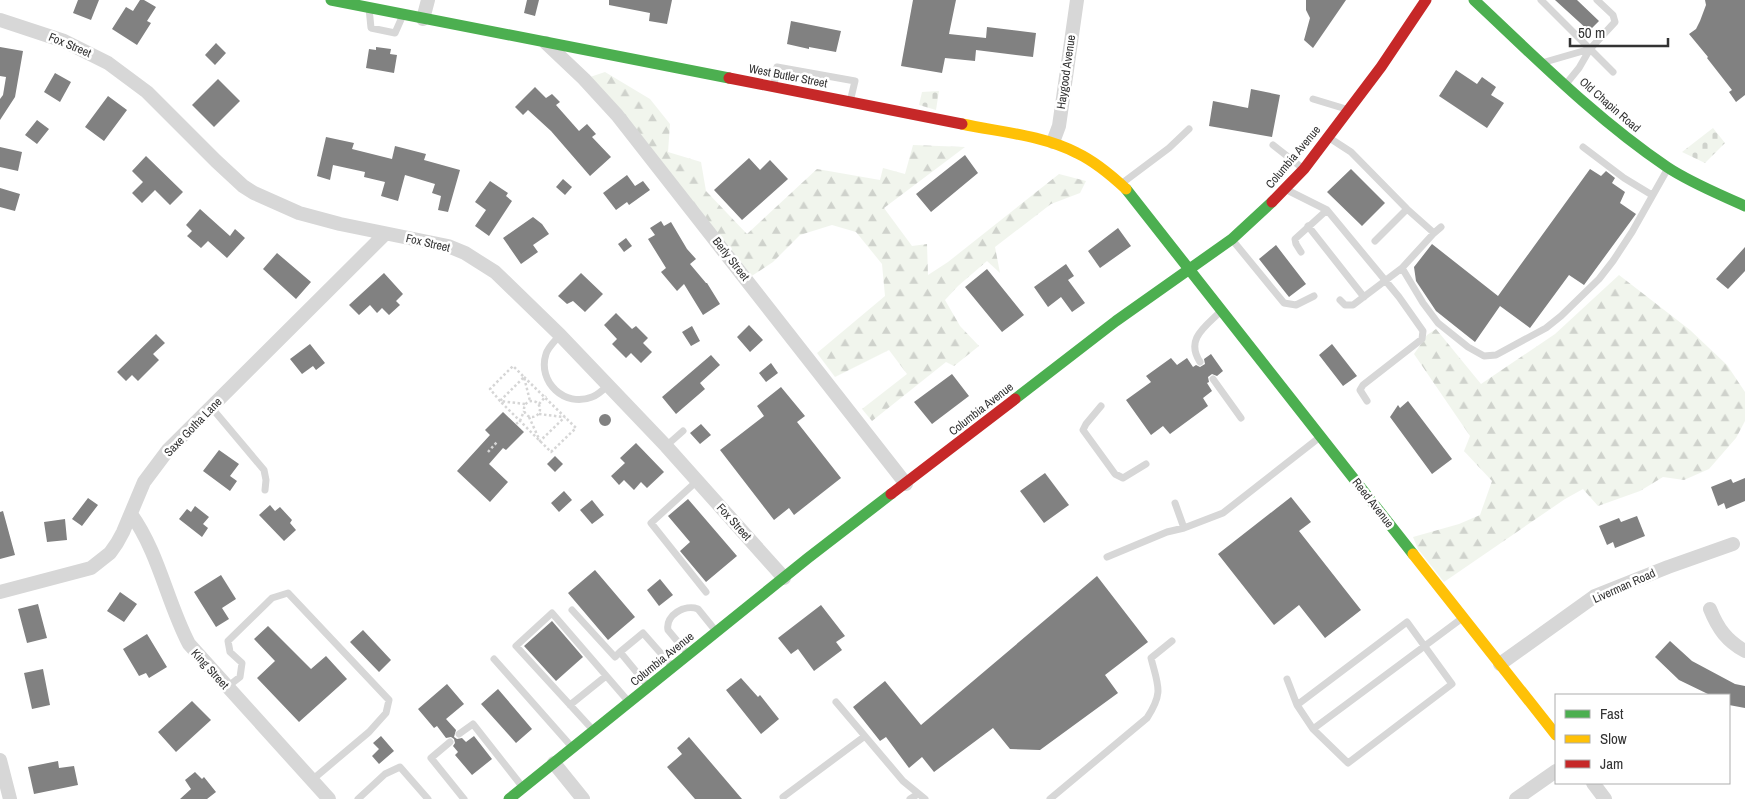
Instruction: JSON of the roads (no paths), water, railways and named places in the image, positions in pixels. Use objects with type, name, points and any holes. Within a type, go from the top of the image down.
[{"type":"street","name":"West Butler Street","points":[[330,0],[1053,142],[1078,152],[1099,164],[1121,184],[1190,270]]},
{"type":"street","points":[[424,19],[428,0]]},
{"type":"street","name":"Haygood Avenue","points":[[1053,142],[1059,126],[1077,0]]},
{"type":"street","name":"Columbia Avenue","points":[[509,799],[784,578],[1116,321],[1232,240],[1286,189],[1304,169],[1381,67],[1426,0]]},
{"type":"street","name":"Old Chapin Road","points":[[1474,0],[1566,84],[1604,122],[1668,168],[1711,191],[1745,206]]},
{"type":"street","name":"Fox Street","points":[[0,20],[64,41],[108,63],[147,92],[216,162],[254,193],[299,213],[385,234],[432,242],[465,253],[495,272],[560,335],[666,446],[784,578]]},
{"type":"street","name":"Berly Street","points":[[545,42],[584,79],[617,115],[906,484]]},
{"type":"street","name":"Saxe Gotha Lane","points":[[0,592],[91,568],[110,553],[131,514],[144,482],[168,450],[385,234]]},
{"type":"street","name":"Reed Avenue","points":[[1190,270],[1555,733]]},
{"type":"street","name":"King Street","points":[[131,514],[145,535],[179,625],[189,644],[329,799]]},
{"type":"street","name":"Liverman Road","points":[[1500,664],[1595,596],[1668,567],[1734,544]]},
{"type":"street","points":[[1710,610],[1719,630],[1727,639],[1745,652]]},
{"type":"street","points":[[0,760],[10,799]]},
{"type":"street","points":[[554,763],[583,799]]},
{"type":"street","points":[[1516,799],[1555,772]]},
{"type":"street","points":[[1594,784],[1605,799]]},
{"type":"lane","points":[[1541,0],[1613,72]]},
{"type":"lane","points":[[1566,84],[1579,68],[1590,49],[1615,22],[1614,15],[1597,0]]},
{"type":"lane","points":[[369,8],[371,28],[395,33],[403,15]]},
{"type":"lane","points":[[1543,63],[1590,49]]},
{"type":"lane","points":[[774,87],[777,67],[855,81],[850,102]]},
{"type":"lane","points":[[1313,99],[1349,110]]},
{"type":"lane","points":[[1121,184],[1169,148],[1189,129]]},
{"type":"lane","points":[[1328,137],[1351,152],[1407,209],[1434,233]]},
{"type":"lane","points":[[1273,145],[1304,169]]},
{"type":"lane","points":[[1582,147],[1624,178],[1652,195]]},
{"type":"lane","points":[[1402,268],[1422,303],[1438,323],[1468,347],[1484,356],[1496,355],[1522,342],[1562,316],[1598,279],[1613,261],[1668,168]]},
{"type":"lane","points":[[1286,189],[1327,210],[1386,281],[1423,331],[1422,339],[1363,385],[1360,390],[1367,400]]},
{"type":"lane","points":[[1375,242],[1407,209]]},
{"type":"lane","points":[[1301,252],[1295,239],[1327,210]]},
{"type":"lane","points":[[1308,226],[1364,297]]},
{"type":"lane","points":[[1340,300],[1346,305],[1352,305],[1364,297],[1402,268],[1434,233],[1442,227]]},
{"type":"lane","points":[[1232,240],[1284,303],[1296,305],[1314,296]]},
{"type":"lane","points":[[1200,362],[1195,353],[1196,339],[1222,311]]},
{"type":"lane","points":[[560,335],[546,354],[547,380],[553,389],[570,398],[586,399],[594,397],[607,386]]},
{"type":"lane","points":[[1212,379],[1240,418]]},
{"type":"lane","points":[[1101,406],[1083,430],[1115,474],[1123,478],[1146,464]]},
{"type":"lane","points":[[211,407],[264,470],[265,490]]},
{"type":"lane","points":[[666,446],[683,431]]},
{"type":"lane","points":[[1107,557],[1167,532],[1184,528],[1223,513],[1320,437]]},
{"type":"lane","points":[[697,481],[651,523],[706,592]]},
{"type":"lane","points":[[1175,503],[1184,528]]},
{"type":"lane","points":[[227,687],[240,676],[242,663],[230,652],[228,641],[272,598],[288,593],[389,700],[386,713],[369,732],[312,780]]},
{"type":"lane","points":[[689,655],[668,630],[667,626],[678,611],[686,607],[698,609],[717,632]]},
{"type":"lane","points":[[572,610],[615,657],[643,633],[674,668]]},
{"type":"lane","points":[[594,731],[516,646],[552,613],[629,703]]},
{"type":"lane","points":[[1313,729],[1463,618]]},
{"type":"lane","points":[[1287,679],[1297,705],[1313,729],[1348,764],[1452,684],[1407,622],[1297,705]]},
{"type":"lane","points":[[1050,799],[1147,718],[1155,706],[1159,695],[1158,684],[1150,658],[1172,641]]},
{"type":"lane","points":[[620,652],[649,688]]},
{"type":"lane","points":[[494,659],[573,748]]},
{"type":"lane","points":[[570,705],[606,676]]},
{"type":"lane","points":[[836,702],[903,781],[925,799]]},
{"type":"lane","points":[[459,734],[473,724],[523,788]]},
{"type":"lane","points":[[783,797],[865,736]]},
{"type":"lane","points":[[450,742],[431,758],[464,799]]},
{"type":"lane","points":[[358,799],[385,774],[400,767],[428,799]]},
{"type":"lane","points":[[910,799],[918,794]]}]
